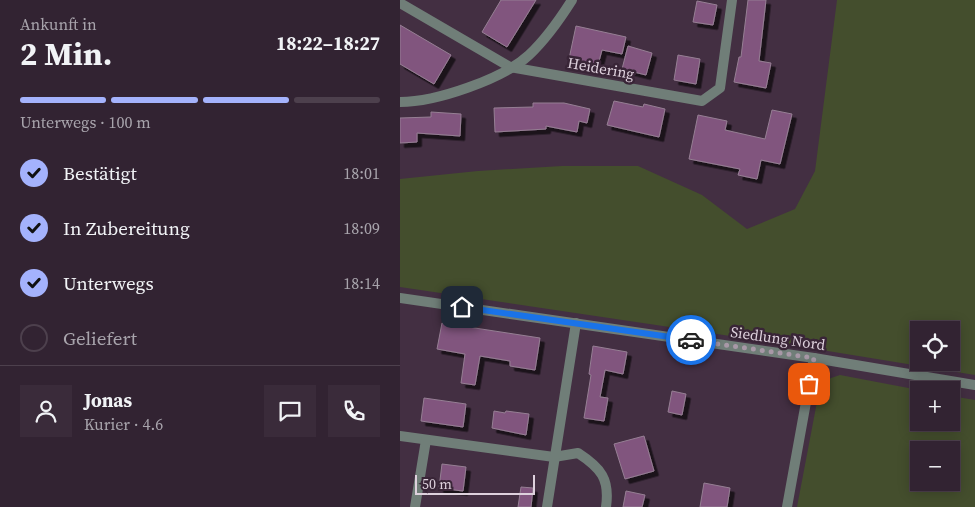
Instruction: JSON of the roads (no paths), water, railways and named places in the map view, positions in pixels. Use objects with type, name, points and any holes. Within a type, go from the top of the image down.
[{"type":"street","points":[[400,102],[410,102],[469,88],[510,67],[528,55],[559,20],[572,0]]},
{"type":"street","name":"Heidering","points":[[400,3],[510,67],[702,101],[720,88],[732,0]]},
{"type":"street","name":"Siedlung Nord","points":[[400,298],[814,358],[975,385]]},
{"type":"street","points":[[547,507],[576,323]]},
{"type":"street","points":[[787,507],[814,358]]},
{"type":"street","points":[[400,436],[554,457],[578,453],[594,464],[603,476],[608,492],[606,507]]},
{"type":"street","points":[[415,507],[426,440]]}]
